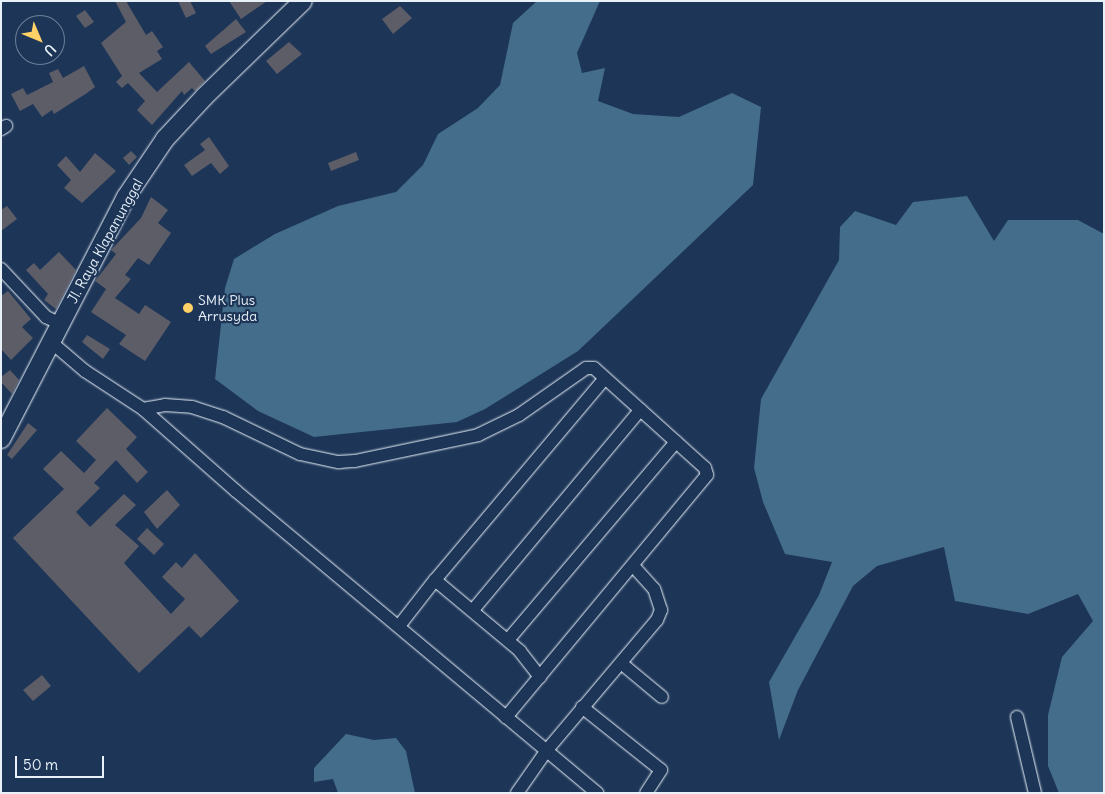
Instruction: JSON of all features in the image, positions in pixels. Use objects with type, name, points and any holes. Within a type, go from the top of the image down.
[{"type":"street","name":"Jl. Raya Klapanunggal","points":[[1,439],[126,197],[165,140],[204,96],[303,1]]},
{"type":"street","points":[[1,269],[46,318],[61,324]]},
{"type":"street","points":[[51,342],[86,371],[142,409],[597,793]]},
{"type":"street","points":[[142,409],[165,405],[192,407],[223,418],[300,454],[339,462],[466,439],[519,415],[586,368],[594,368],[705,468],[707,475],[506,717]]},
{"type":"street","points":[[398,626],[604,379]]},
{"type":"street","points":[[473,610],[640,410]]},
{"type":"street","points":[[508,640],[676,442]]},
{"type":"street","points":[[517,793],[547,750],[657,620],[660,610],[654,589],[632,566]]},
{"type":"street","points":[[435,580],[508,640],[540,677]]},
{"type":"street","points":[[620,663],[662,697]]},
{"type":"street","points":[[582,707],[661,770],[646,793]]},
{"type":"street","points":[[1017,717],[1035,793]]},
{"type":"water","points":[[537,1],[600,1],[577,53],[582,73],[605,68],[598,101],[633,114],[679,117],[732,93],[761,107],[753,185],[578,351],[485,409],[457,422],[314,437],[258,411],[215,379],[225,288],[234,259],[275,234],[338,206],[396,192],[423,165],[438,134],[478,108],[500,85],[513,23]]},
{"type":"water","points":[[967,196],[994,241],[1008,220],[1078,220],[1104,234],[1104,793],[1059,793],[1048,766],[1048,715],[1062,657],[1093,621],[1078,594],[1028,614],[955,601],[944,547],[877,566],[853,586],[798,690],[779,740],[769,682],[819,595],[832,562],[785,554],[763,502],[754,468],[761,399],[839,260],[840,227],[855,211],[896,225],[913,202]]},
{"type":"water","points":[[346,734],[374,740],[396,738],[406,751],[415,793],[338,793],[333,779],[314,782],[314,768]]},
{"type":"building","points":[[115,1],[126,1],[146,35],[152,31],[163,47],[157,51],[162,59],[139,73],[157,92],[189,62],[205,81],[195,91],[192,88],[184,95],[182,91],[152,125],[137,110],[145,101],[128,83],[122,88],[116,82],[122,76],[101,43],[126,22]]},
{"type":"building","points":[[178,1],[190,1],[196,13],[186,18]]},
{"type":"building","points":[[229,1],[267,1],[241,19]]},
{"type":"building","points":[[400,6],[412,18],[393,34],[382,19]]},
{"type":"building","points":[[85,10],[94,22],[85,28],[76,16]]},
{"type":"building","points":[[236,19],[246,32],[211,54],[205,46]]},
{"type":"building","points":[[289,42],[302,54],[277,74],[266,61]]},
{"type":"building","points":[[84,66],[95,87],[87,93],[54,114],[52,110],[42,117],[33,104],[20,111],[11,94],[23,88],[27,95],[53,82],[49,73],[58,69],[63,78]]},
{"type":"building","points":[[209,137],[229,166],[220,174],[211,163],[192,176],[184,165],[205,150],[200,144]]},
{"type":"building","points":[[131,151],[137,157],[129,165],[123,158]]},
{"type":"building","points":[[356,152],[359,160],[331,171],[328,163]]},
{"type":"building","points":[[95,153],[116,171],[82,203],[64,188],[71,180],[57,165],[66,156],[80,172]]},
{"type":"building","points":[[151,197],[168,210],[158,223],[171,233],[149,265],[138,258],[125,275],[131,279],[115,298],[139,314],[145,305],[171,322],[145,361],[119,344],[126,335],[91,312],[106,289],[95,281],[116,254],[111,250],[141,218]]},
{"type":"building","points":[[7,206],[17,219],[1,231],[1,210]]},
{"type":"building","points":[[59,252],[76,270],[56,309],[44,300],[48,294],[26,270],[34,263],[40,270]]},
{"type":"building","points":[[8,291],[31,319],[22,327],[33,338],[11,360],[1,349],[1,296]]},
{"type":"building","points":[[87,335],[110,349],[103,359],[82,342]]},
{"type":"building","points":[[10,370],[19,380],[12,394],[1,382],[1,377]]},
{"type":"building","points":[[107,408],[137,437],[126,449],[148,472],[137,483],[116,460],[94,483],[100,488],[76,512],[90,527],[124,494],[136,505],[115,525],[139,546],[124,563],[171,614],[185,599],[162,577],[176,562],[182,568],[195,553],[239,601],[201,638],[189,626],[139,673],[13,538],[64,489],[43,469],[61,451],[84,473],[96,460],[76,441]]},
{"type":"building","points":[[28,423],[37,430],[12,459],[7,455]]},
{"type":"building","points":[[167,490],[180,505],[157,529],[144,512]]},
{"type":"building","points":[[147,528],[164,544],[154,555],[137,539]]},
{"type":"building","points":[[42,675],[51,686],[33,701],[23,690]]},
{"type":"place","name":"SMK Plus Arrusyda","points":[[188,308]]}]
